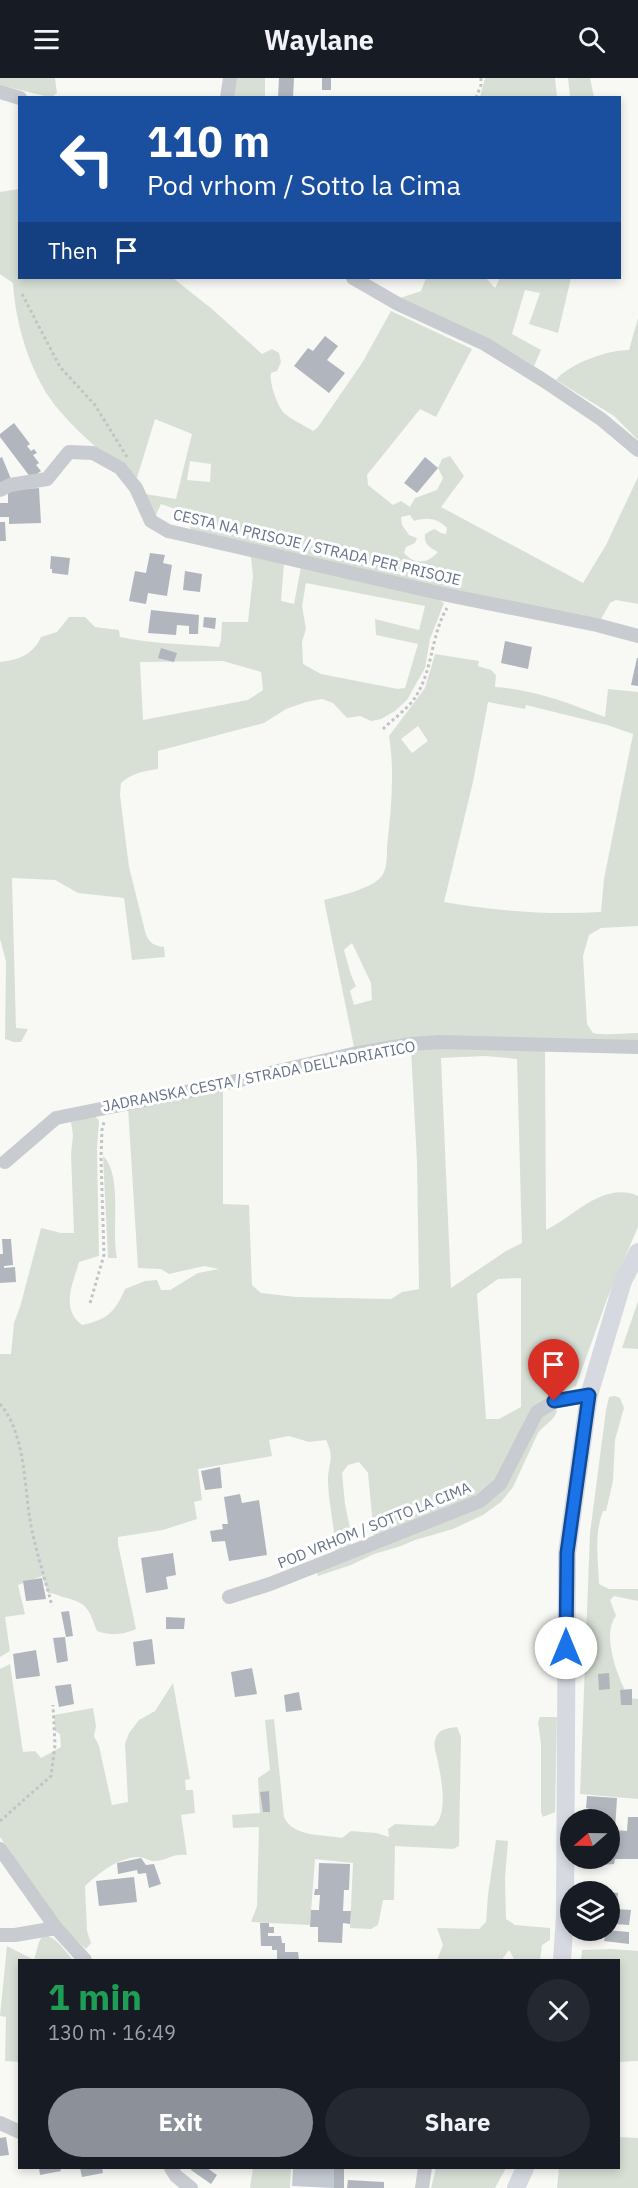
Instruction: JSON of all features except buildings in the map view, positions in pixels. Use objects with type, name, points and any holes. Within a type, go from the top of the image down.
[{"type":"main road","points":[[562,1959],[565,1916],[567,1553],[589,1395],[623,1281],[638,1252]]},
{"type":"main road","points":[[516,2188],[525,2169]]},
{"type":"street","points":[[227,96],[230,78]]},
{"type":"street","points":[[2,93],[18,97]]},
{"type":"street","points":[[355,279],[398,304],[485,344],[601,419],[638,450]]},
{"type":"street","name":"CESTA NA PRISOJE / STRADA PER PRISOJE","points":[[0,490],[10,485],[47,479],[69,452],[93,453],[120,468],[136,488],[151,520],[168,531],[454,597],[597,625],[638,636]]},
{"type":"street","name":"JADRANSKA CESTA / STRADA DELL'ADRIATICO","points":[[5,1162],[56,1118],[205,1088],[353,1054],[411,1044],[468,1042],[638,1047]]},
{"type":"street","name":"POD VRHOM / SOTTO LA CIMA","points":[[229,1597],[270,1584],[480,1501],[500,1484],[537,1412],[554,1401],[589,1395]]},
{"type":"street","points":[[0,1849],[57,1928],[84,1959]]},
{"type":"street","points":[[0,1935],[15,1935],[57,1928]]},
{"type":"street","points":[[0,2123],[18,2131]]},
{"type":"street","points":[[172,2169],[176,2176],[191,2188]]},
{"type":"street","points":[[422,2188],[425,2169]]},
{"type":"path","points":[[477,96],[481,78]]},
{"type":"path","points":[[22,294],[60,367],[95,405],[126,453],[129,462]]},
{"type":"path","points":[[383,729],[416,698],[441,618],[454,597]]},
{"type":"path","points":[[90,1303],[104,1255],[102,1130],[110,1107]]},
{"type":"path","points":[[0,1404],[11,1418],[17,1433],[31,1522],[52,1606]]},
{"type":"path","points":[[0,1821],[51,1776],[55,1745],[53,1706]]},
{"type":"shaded area","points":[[0,78],[55,78],[57,93],[53,96],[45,96],[0,85]]},
{"type":"shaded area","points":[[233,78],[265,78],[265,96],[230,96]]},
{"type":"shaded area","points":[[485,78],[555,78],[557,96],[480,96]]},
{"type":"shaded area","points":[[568,78],[590,78],[594,96],[570,96]]},
{"type":"shaded area","points":[[18,189],[18,279],[174,279],[262,354],[272,349],[279,353],[281,362],[277,371],[271,373],[276,400],[284,413],[313,431],[362,363],[391,311],[472,349],[436,417],[420,409],[367,475],[368,485],[393,505],[401,501],[410,507],[415,498],[437,490],[443,478],[438,468],[442,459],[450,456],[464,476],[441,507],[583,583],[606,545],[638,477],[638,604],[616,600],[610,603],[601,619],[191,534],[189,514],[161,504],[156,515],[145,494],[176,499],[192,434],[155,419],[137,478],[96,447],[54,404],[44,389],[27,351],[19,324],[13,283],[0,274],[0,192]],"holes":[[[190,461],[211,464],[210,482],[187,480]],[[410,515],[414,521],[432,519],[447,528],[446,534],[434,529],[425,534],[425,541],[438,552],[430,559],[421,562],[412,560],[404,553],[406,547],[415,543],[417,538],[409,535],[402,525],[401,517]]]},
{"type":"shaded area","points":[[426,279],[487,279],[495,288],[500,279],[571,279],[558,333],[529,324],[540,293],[525,290],[512,334],[541,350],[534,366],[487,338],[400,298],[421,291]]},
{"type":"shaded area","points":[[638,318],[638,440],[614,416],[556,380],[580,363],[611,352],[629,350]]},
{"type":"shaded area","points":[[251,557],[284,564],[281,601],[294,604],[301,567],[434,597],[444,603],[430,639],[425,668],[407,700],[395,711],[381,719],[371,721],[360,716],[347,718],[333,703],[322,699],[306,702],[286,709],[264,723],[158,751],[158,769],[134,775],[121,783],[120,795],[129,867],[146,935],[153,944],[164,947],[165,957],[132,960],[124,898],[78,893],[55,880],[12,878],[16,1028],[28,1029],[21,1042],[5,1039],[6,961],[0,939],[0,662],[19,658],[29,652],[41,637],[57,632],[69,617],[85,617],[95,627],[119,630],[120,637],[219,647],[222,622],[248,622],[253,576]],"holes":[[[306,583],[425,606],[419,630],[375,619],[376,635],[418,644],[405,688],[398,689],[321,674],[303,664],[302,642],[306,629],[302,606]],[[223,661],[261,672],[263,690],[248,700],[143,720],[140,662]]]},
{"type":"shaded area","points":[[435,654],[479,661],[478,666],[491,670],[496,675],[495,687],[537,694],[605,717],[608,689],[638,692],[638,926],[601,928],[589,935],[583,956],[587,1024],[593,1033],[638,1033],[638,1043],[410,1039],[354,1047],[324,900],[365,887],[383,874],[392,792],[389,736],[425,688]],"holes":[[[488,702],[525,709],[526,705],[607,725],[633,734],[604,879],[601,912],[522,912],[444,902],[473,782]],[[418,726],[428,741],[412,753],[401,739]],[[352,943],[371,983],[372,1000],[354,1005],[350,991],[356,986],[344,950]]]},
{"type":"shaded area","points":[[424,1047],[545,1050],[546,1230],[601,1196],[625,1193],[638,1196],[638,1227],[607,1299],[576,1386],[545,1400],[497,1480],[475,1498],[374,1537],[368,1473],[359,1462],[348,1465],[342,1473],[350,1528],[348,1537],[352,1547],[337,1553],[328,1483],[331,1457],[326,1440],[309,1442],[289,1436],[269,1440],[272,1456],[198,1469],[202,1500],[194,1502],[197,1519],[163,1530],[118,1537],[136,1629],[117,1634],[97,1631],[90,1613],[84,1606],[74,1600],[48,1593],[42,1576],[18,1585],[25,1614],[5,1617],[10,1651],[0,1657],[0,1354],[11,1354],[14,1323],[41,1228],[61,1233],[74,1233],[71,1122],[94,1116],[99,1120],[97,1149],[99,1256],[79,1262],[70,1295],[71,1311],[82,1325],[109,1314],[118,1304],[125,1289],[145,1281],[157,1280],[161,1290],[170,1290],[198,1273],[219,1269],[204,1266],[169,1274],[161,1269],[138,1268],[128,1107],[223,1088],[223,1204],[249,1205],[252,1285],[261,1293],[296,1297],[391,1299],[402,1292],[419,1289],[417,1162],[411,1049]],"holes":[[[485,1056],[517,1059],[522,1243],[506,1251],[451,1288],[441,1058]],[[521,1278],[521,1407],[499,1419],[486,1419],[477,1294],[498,1279]]]},
{"type":"shaded area","points":[[103,1156],[109,1164],[115,1189],[117,1258],[108,1258]]},
{"type":"shaded area","points":[[638,1301],[638,1349],[622,1348]]},
{"type":"shaded area","points":[[609,1397],[620,1398],[624,1408],[615,1440],[613,1481],[606,1511],[603,1511],[598,1529],[599,1584],[609,1589],[638,1589],[638,1601],[614,1596],[610,1600],[616,1616],[610,1634],[613,1657],[620,1679],[629,1698],[638,1699],[638,1799],[580,1794],[590,1533],[606,1410]]},
{"type":"shaded area","points":[[553,1409],[557,1410],[556,1414],[538,1433],[513,1487],[501,1502],[483,1515],[453,1529],[374,1554],[351,1565],[318,1576],[316,1570],[486,1503],[539,1419]]},
{"type":"shaded area","points":[[10,1664],[23,1752],[35,1751],[41,1758],[61,1747],[60,1734],[55,1731],[54,1715],[93,1708],[96,1726],[94,1736],[99,1746],[112,1805],[128,1802],[125,1744],[129,1733],[139,1720],[155,1711],[173,1683],[190,1779],[185,1780],[186,1790],[193,1790],[195,1813],[181,1815],[187,1855],[156,1861],[138,1857],[123,1860],[102,1871],[85,1886],[87,1931],[91,1943],[86,1949],[67,1932],[53,1914],[0,1837],[0,1669]]},
{"type":"shaded area","points":[[540,1717],[557,1717],[555,1812],[543,1817],[541,1812],[541,1744],[538,1722]]},
{"type":"shaded area","points":[[274,1719],[284,1817],[295,1829],[302,1832],[342,1838],[351,1831],[376,1833],[389,1837],[388,1829],[395,1824],[434,1826],[439,1820],[443,1804],[442,1784],[434,1742],[441,1731],[457,1727],[461,1737],[459,1846],[453,1849],[395,1846],[394,1900],[383,1900],[378,1925],[371,1929],[350,1928],[353,1863],[315,1859],[310,1925],[251,1922],[257,1906],[259,1827],[233,1828],[232,1815],[260,1813],[258,1778],[270,1770],[265,1720]]},
{"type":"shaded area","points":[[496,1840],[508,1841],[505,1878],[506,1919],[515,1925],[550,1928],[550,1940],[542,1945],[540,1959],[514,1959],[509,1950],[503,1959],[437,1959],[443,1945],[437,1928],[479,1929],[486,1922]]},
{"type":"shaded area","points":[[43,1935],[56,1941],[72,1959],[34,1959]]},
{"type":"shaded area","points":[[7,1946],[32,1959],[18,1959],[18,2062],[5,2061],[6,2017],[0,2016]]},
{"type":"shaded area","points":[[582,1950],[638,1951],[638,2061],[620,2062],[620,1959],[581,1959]]},
{"type":"shaded area","points":[[620,2137],[638,2138],[638,2188],[557,2188],[559,2169],[620,2169]]},
{"type":"shaded area","points":[[253,2169],[291,2169],[290,2188],[250,2188]]},
{"type":"shaded area","points":[[293,2169],[334,2169],[334,2188],[292,2186]]},
{"type":"shaded area","points":[[436,2169],[505,2169],[495,2188],[431,2188]]},
{"type":"route","points":[[554,1401],[589,1395],[567,1553],[566,1648]]}]
